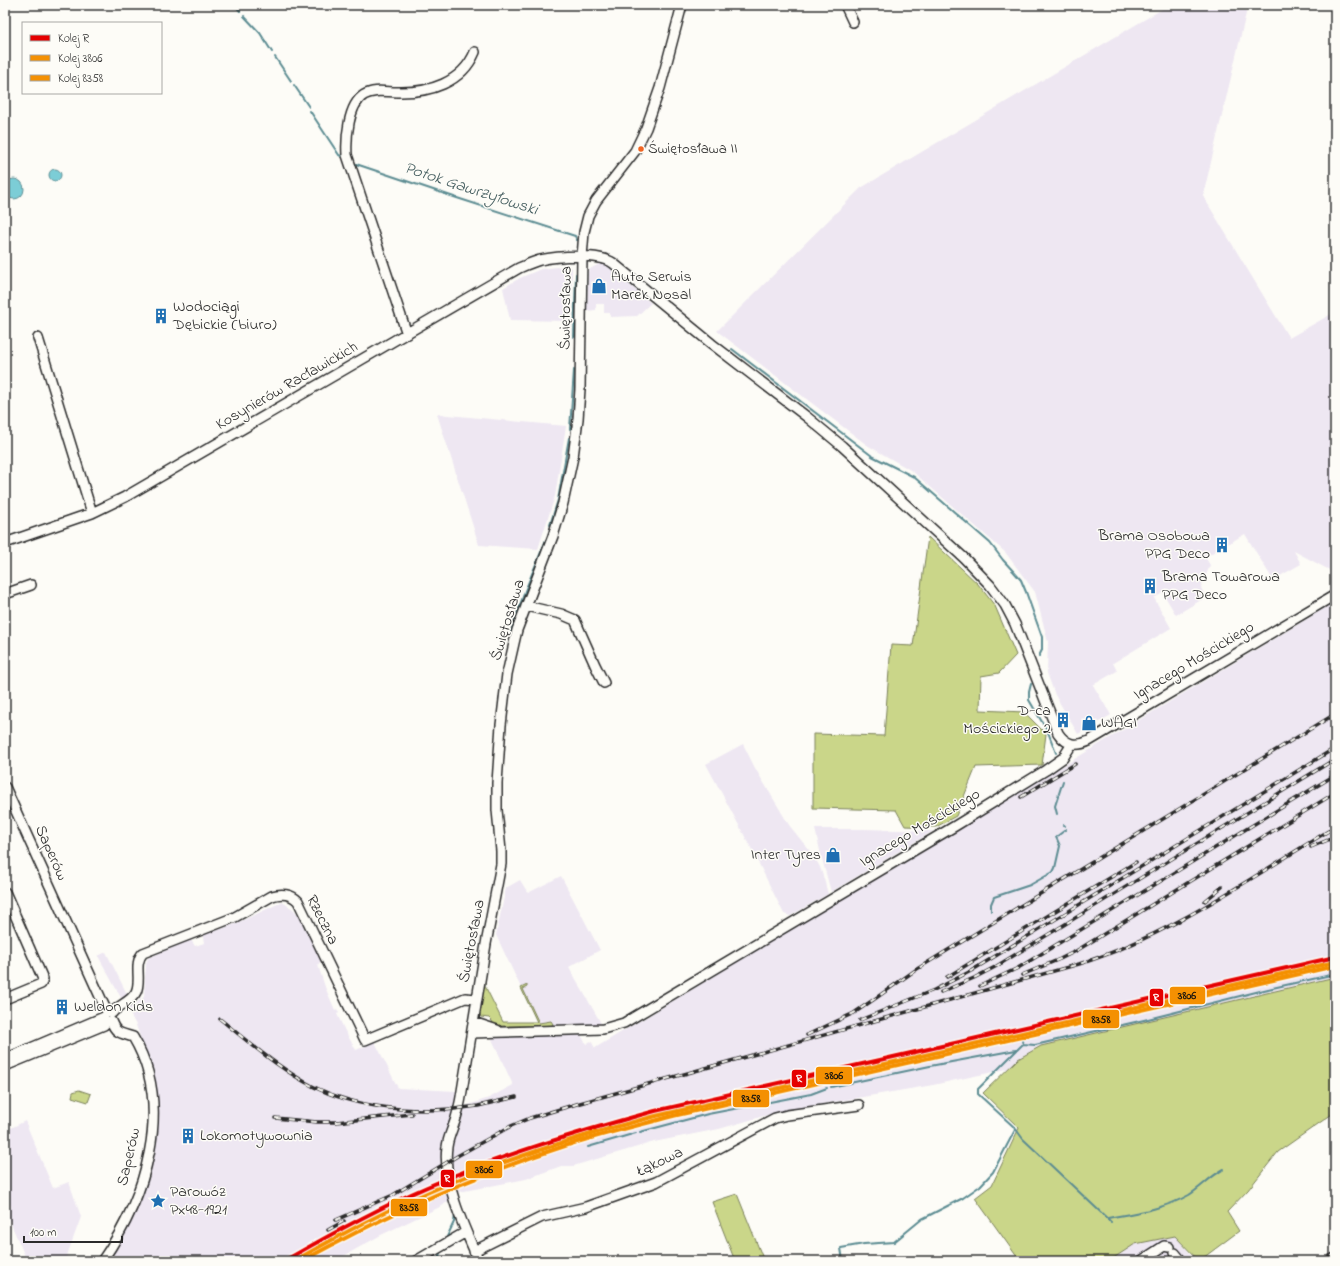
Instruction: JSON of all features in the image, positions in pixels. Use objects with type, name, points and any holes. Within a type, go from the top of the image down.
[{"type":"street","name":"Świętosława","points":[[479,1261],[466,1232],[450,1186],[446,1167],[446,1158],[448,1140],[456,1119],[461,1098],[501,864],[501,840],[497,789],[503,700],[507,674],[514,644],[526,606],[556,528],[565,498],[572,463],[579,399],[582,257],[584,232],[588,216],[600,194],[635,151],[649,120],[660,88],[682,5]]},
{"type":"street","points":[[845,5],[853,22]]},
{"type":"street","points":[[407,334],[347,154],[347,134],[351,114],[358,100],[364,95],[380,91],[423,91],[440,86],[462,72],[468,65],[475,52]]},
{"type":"street","name":"Kosynierów Racławickich","points":[[5,543],[92,513],[126,497],[529,263],[550,258],[604,258],[613,263],[712,344],[807,417],[842,446],[964,558],[990,585],[1005,605],[1015,624],[1058,733],[1064,740],[1072,744]]},
{"type":"street","points":[[38,338],[92,513]]},
{"type":"street","points":[[5,594],[31,585]]},
{"type":"street","name":"Ignacego Mościckiego","points":[[472,1033],[603,1029],[624,1023],[955,826],[1046,770],[1062,758],[1072,744],[1079,745],[1089,741],[1335,595]]},
{"type":"street","points":[[526,606],[561,614],[575,620],[604,683]]},
{"type":"street","name":"Saperów","points":[[6,792],[108,1017],[115,1029],[133,1037],[143,1057],[149,1077],[153,1119],[150,1148],[137,1191],[121,1230],[102,1261]]},
{"type":"street","points":[[5,892],[43,979],[41,984],[5,999]]},
{"type":"street","name":"Rzeczna","points":[[108,1017],[136,992],[138,986],[138,962],[139,957],[143,952],[234,917],[278,894],[291,896],[298,901],[364,1040],[466,998],[477,999]]},
{"type":"street","points":[[5,1059],[108,1017]]},
{"type":"street","points":[[5,1066],[104,1024],[108,1017]]},
{"type":"street","name":"Ignacego Mościckiego","points":[[473,1022],[500,1032]]},
{"type":"street","name":"Łąkowa","points":[[474,1251],[542,1218],[586,1207],[656,1182],[775,1118],[786,1115],[859,1105]]},
{"type":"street","points":[[416,1261],[466,1232]]},
{"type":"street","points":[[1141,1261],[1164,1246],[1176,1256]]},
{"type":"street","points":[[1330,1261],[1335,1258]]},
{"type":"shaded area","points":[[1169,5],[1248,5],[1203,196],[1289,338],[1335,312],[1335,573],[1294,551],[1301,564],[1273,580],[1245,534],[1205,557],[1210,565],[1201,588],[1206,597],[1176,615],[1163,593],[1154,598],[1171,628],[1113,663],[1117,671],[1093,685],[1111,715],[1078,734],[1055,695],[1047,673],[1048,642],[1035,592],[1005,552],[912,471],[867,445],[717,331],[861,188]]},
{"type":"shaded area","points":[[599,264],[604,264],[607,266],[651,303],[637,316],[610,317],[610,313],[604,313],[604,304],[596,304],[596,310],[587,311],[588,272],[590,269]]},
{"type":"shaded area","points":[[565,266],[572,268],[571,321],[510,320],[503,288],[520,278],[541,269]]},
{"type":"shaded area","points":[[437,414],[566,426],[555,496],[538,549],[479,545]]},
{"type":"shaded area","points":[[1335,602],[1335,990],[1181,1031],[933,1085],[781,1111],[719,1129],[654,1142],[573,1166],[561,1166],[526,1179],[459,1192],[442,1206],[381,1235],[335,1261],[106,1261],[150,1166],[151,1068],[136,1025],[98,956],[106,952],[133,1006],[144,997],[146,963],[148,958],[191,940],[195,946],[204,943],[204,935],[235,924],[282,902],[293,909],[302,919],[322,959],[318,965],[325,987],[335,1010],[337,1009],[339,1013],[337,1014],[345,1031],[356,1050],[375,1042],[398,1088],[456,1091],[467,1094],[465,1106],[489,1098],[513,1085],[491,1037],[581,1035],[586,1044],[591,1041],[595,1048]]},
{"type":"shaded area","points":[[743,744],[755,768],[789,825],[813,855],[820,867],[824,879],[828,894],[790,916],[784,914],[750,846],[706,764]]},
{"type":"shaded area","points":[[815,829],[863,829],[933,831],[831,892]]},
{"type":"shaded area","points":[[561,876],[600,950],[569,967],[602,1025],[539,1026],[496,935],[506,888],[520,880],[528,893]]},
{"type":"shaded area","points":[[25,1121],[53,1188],[69,1182],[81,1217],[65,1261],[27,1261],[5,1210],[11,1207],[5,1194],[5,1131]]},
{"type":"shaded area","points":[[1176,1236],[1196,1261],[1109,1261],[1135,1244]]},
{"type":"green space","points":[[928,537],[978,584],[995,606],[1016,655],[999,673],[981,676],[980,710],[1024,712],[1046,734],[1042,765],[976,767],[956,816],[936,827],[905,826],[896,810],[813,808],[813,734],[884,736],[891,645],[913,646]]},
{"type":"green space","points":[[1335,977],[1335,1112],[1278,1152],[1248,1190],[1227,1212],[1239,1231],[1199,1261],[1175,1236],[1135,1244],[1109,1261],[1020,1261],[975,1198],[992,1185],[1019,1128],[983,1093],[1018,1059],[1041,1046]]},
{"type":"green space","points":[[483,982],[485,982],[485,986],[503,1022],[537,1022],[521,988],[527,985],[527,987],[523,989],[539,1023],[551,1021],[553,1024],[552,1026],[501,1026],[493,1024],[489,1018],[481,1017],[479,1013]]},
{"type":"green space","points":[[79,1090],[91,1094],[88,1102],[72,1097],[73,1092]]},
{"type":"green space","points":[[737,1194],[764,1261],[735,1261],[712,1202]]},
{"type":"water","points":[[57,169],[60,170],[60,180],[53,181],[50,180],[49,173],[50,170]]},
{"type":"water","points":[[14,179],[21,182],[24,189],[21,196],[14,199],[7,196],[4,189],[7,182]]},
{"type":"waterway","name":"Potok Gawrzyłowski","points":[[235,5],[240,11]]},
{"type":"waterway","name":"Potok Gawrzyłowski","points":[[244,16],[260,33],[272,52]]},
{"type":"waterway","name":"Potok Gawrzyłowski","points":[[275,57],[291,81]]},
{"type":"waterway","name":"Potok Gawrzyłowski","points":[[294,85],[309,107]]},
{"type":"waterway","name":"Potok Gawrzyłowski","points":[[310,111],[339,155],[343,157]]},
{"type":"waterway","name":"Potok Gawrzyłowski","points":[[356,164],[575,236],[577,240]]},
{"type":"waterway","name":"Potok Gawrzyłowski","points":[[574,337],[576,274]]},
{"type":"waterway","points":[[732,349],[872,456],[914,477],[990,543],[1021,580],[1042,637],[1042,650],[1039,656]]},
{"type":"waterway","name":"Potok Gawrzyłowski","points":[[570,429],[574,370]]},
{"type":"waterway","name":"Potok Gawrzyłowski","points":[[550,525],[558,500],[569,438]]},
{"type":"waterway","name":"Potok Gawrzyłowski","points":[[510,634],[525,591],[546,540]]},
{"type":"waterway","points":[[1031,684],[1029,700],[1048,732],[1056,753]]},
{"type":"waterway","points":[[1057,814],[1055,806],[1063,781]]},
{"type":"waterway","points":[[991,911],[991,904],[994,897],[1030,885],[1053,872],[1060,846],[1056,837],[1066,829]]},
{"type":"waterway","points":[[1023,1044],[1035,1045],[1335,974]]},
{"type":"waterway","points":[[843,1261],[841,1248],[864,1244],[894,1242],[922,1219],[963,1198],[980,1186],[993,1172],[1015,1130],[1014,1127],[978,1094],[978,1089],[1023,1044],[1022,1041]]},
{"type":"waterway","points":[[831,1087],[1016,1050]]},
{"type":"waterway","points":[[640,1132],[708,1114],[811,1094],[827,1088]]},
{"type":"waterway","points":[[1015,1128],[1023,1139],[1111,1222]]},
{"type":"waterway","points":[[588,1147],[636,1133]]},
{"type":"waterway","points":[[1108,1218],[1149,1210],[1170,1204],[1189,1195],[1224,1169]]},
{"type":"waterway","name":"Potok Gawrzyłowski","points":[[446,1239],[454,1222],[455,1215]]},
{"type":"waterway","name":"Potok Gawrzyłowski","points":[[438,1261],[440,1253]]},
{"type":"railway","points":[[807,1035],[854,1013],[917,969],[1335,714]]},
{"type":"railway","points":[[860,1020],[934,990],[971,971],[1335,748]]},
{"type":"railway","points":[[941,992],[995,967],[1335,759]]},
{"type":"railway","points":[[1021,797],[1075,764]]},
{"type":"railway","points":[[980,986],[1018,968],[1335,775]]},
{"type":"railway","points":[[1022,975],[1076,951],[1335,793]]},
{"type":"railway","points":[[336,1220],[393,1195],[459,1155],[511,1126],[530,1118],[1079,964],[1113,952],[1146,938],[1210,903],[1335,827]]},
{"type":"railway","points":[[1311,847],[1335,837]]},
{"type":"railway","points":[[947,977],[1136,862]]},
{"type":"railway","points":[[1205,901],[1222,887]]},
{"type":"railway","points":[[220,1019],[283,1068],[305,1082],[338,1097],[395,1109],[450,1109]]},
{"type":"railway","points":[[446,1110],[478,1106],[516,1097]]},
{"type":"railway","points":[[275,1118],[317,1122],[336,1122],[412,1114]]},
{"type":"railway","points":[[328,1230],[344,1221]]},
{"type":"rail line","name":"R","points":[[284,1261],[355,1222],[455,1175],[511,1154],[597,1127],[655,1111],[1335,957]]},
{"type":"rail line","name":"3806","points":[[294,1261],[327,1242],[394,1208],[457,1180],[513,1159],[598,1132],[656,1116],[1335,962]]},
{"type":"rail line","name":"8358","points":[[302,1261],[398,1212],[464,1183],[531,1157],[592,1138],[673,1116],[1335,966]]},
{"type":"place","name":"Świętosława II","points":[[641,149]]},
{"type":"place","name":"Auto Serwis Marek Nosal","points":[[599,286]]},
{"type":"place","name":"Wodociągi Dębickie (biuro)","points":[[161,316]]},
{"type":"place","name":"Brama Osobowa PPG Deco","points":[[1222,545]]},
{"type":"place","name":"Brama Towarowa PPG Deco","points":[[1150,586]]},
{"type":"place","name":"D-ca Mościckiego 2","points":[[1063,720]]},
{"type":"place","name":"WAGI","points":[[1089,723]]},
{"type":"place","name":"Inter Tyres","points":[[833,855]]},
{"type":"place","name":"Weldon Kids","points":[[62,1007]]},
{"type":"place","name":"Lokomotywownia","points":[[188,1136]]},
{"type":"place","name":"Parowóz Px48-1921","points":[[158,1201]]}]
